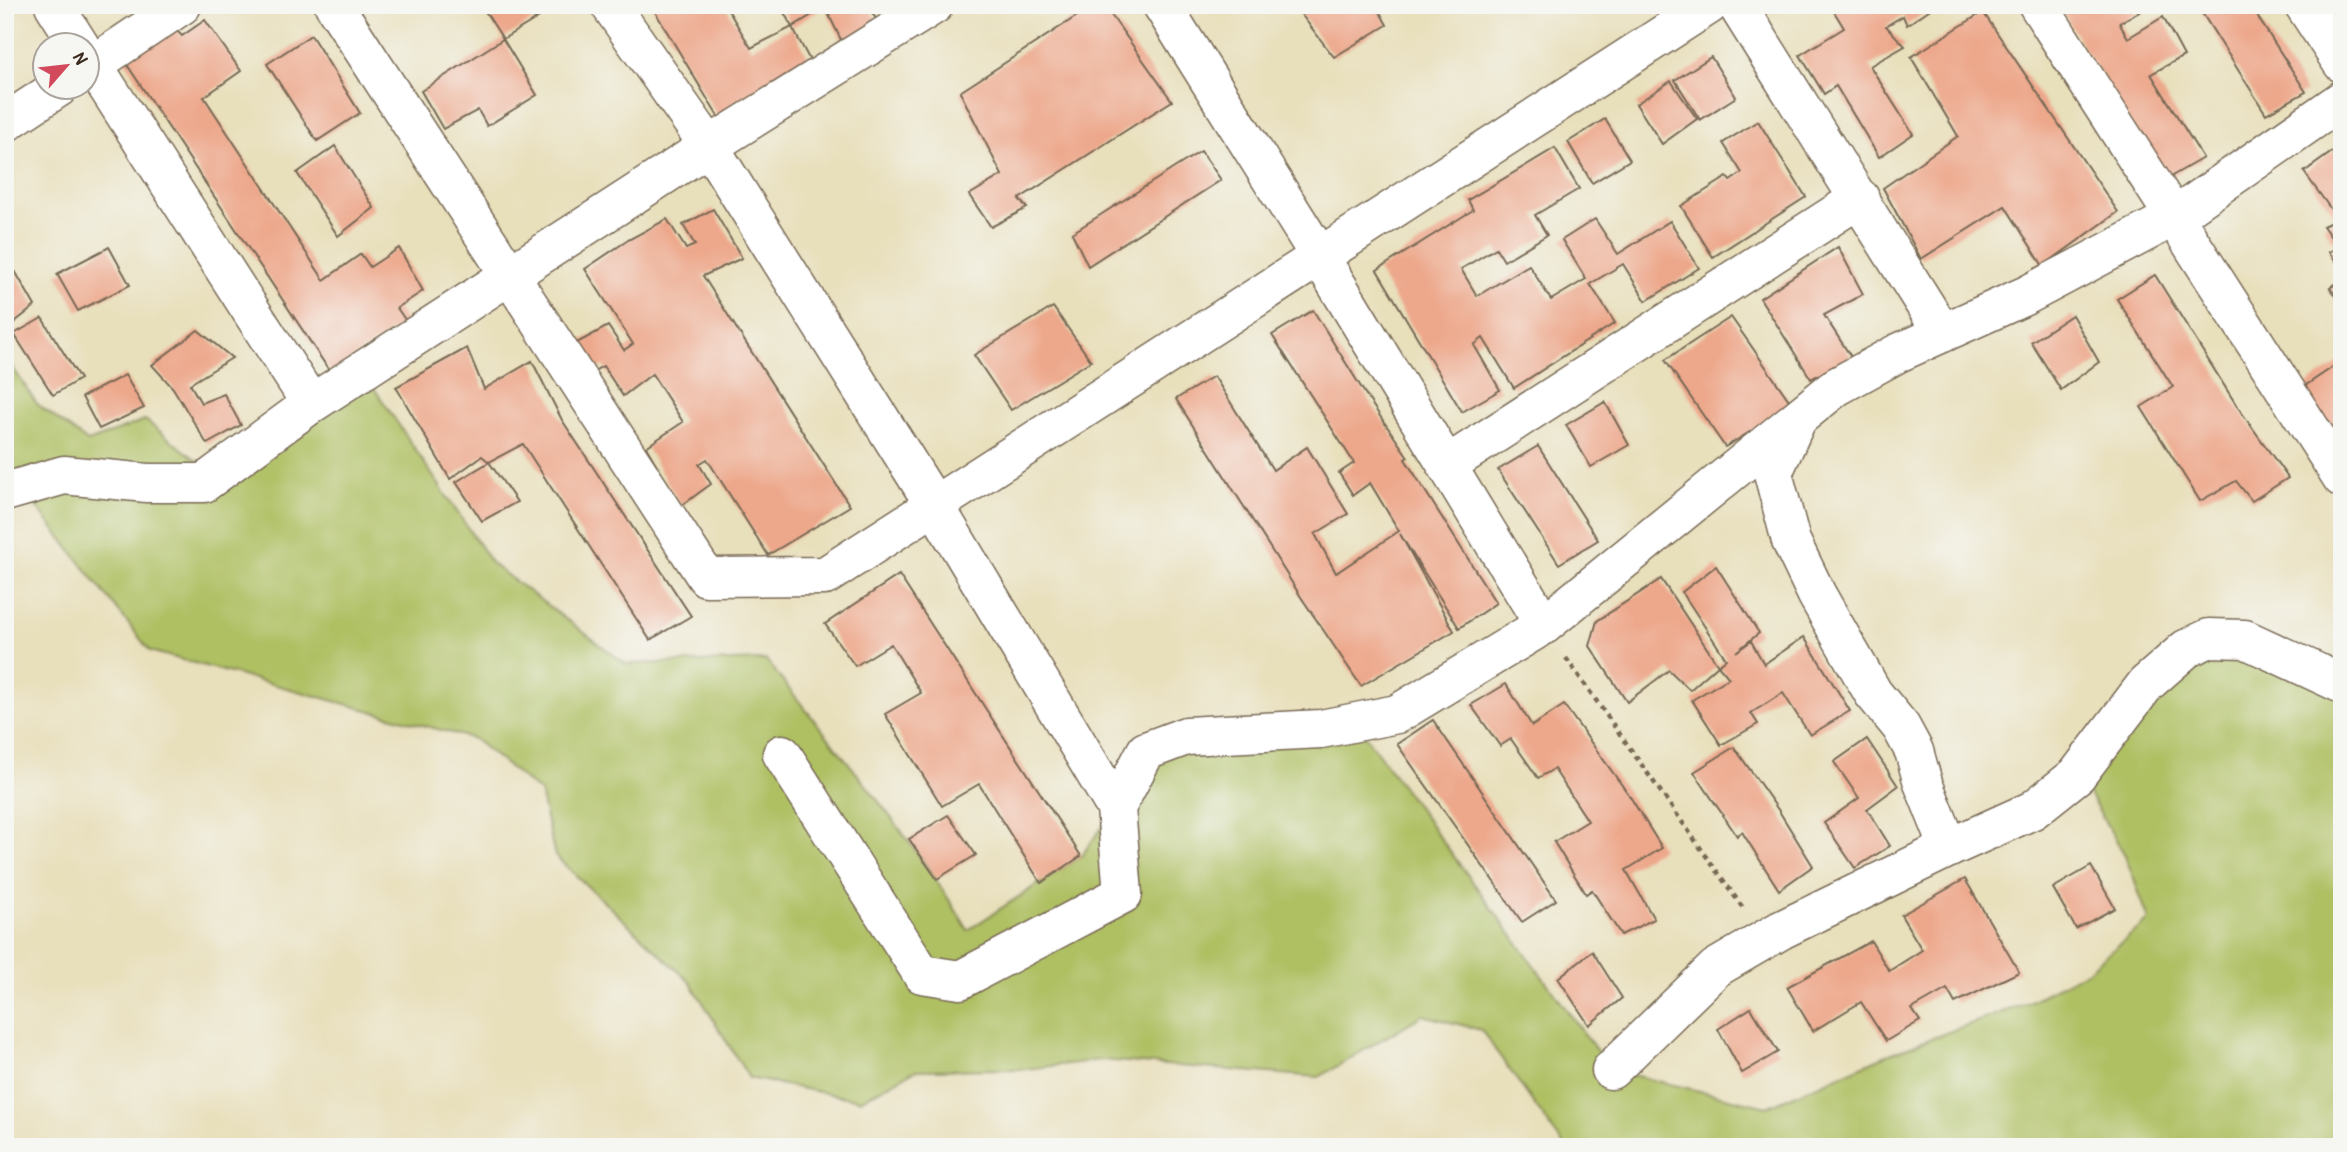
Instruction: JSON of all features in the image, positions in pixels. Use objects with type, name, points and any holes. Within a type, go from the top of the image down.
[{"type":"street","points":[[54,5],[70,32]]},
{"type":"street","points":[[102,50],[182,5]]},
{"type":"street","points":[[334,5],[706,577],[825,576],[1709,5]]},
{"type":"street","points":[[610,5],[709,146],[935,506],[1116,808],[1123,894],[960,980],[922,974],[782,754]]},
{"type":"street","points":[[5,492],[64,475],[147,483],[204,483],[311,404],[709,146],[934,5]]},
{"type":"street","points":[[1162,5],[1320,257],[1544,625]]},
{"type":"street","points":[[1737,5],[1942,332]]},
{"type":"street","points":[[2038,5],[2342,478]]},
{"type":"street","points":[[2304,5],[2342,63]]},
{"type":"street","points":[[102,82],[311,404]]},
{"type":"street","points":[[1116,808],[1146,751],[1186,736],[1321,729],[1397,714],[1544,625],[1836,387],[1898,353],[2028,295],[2174,217],[2342,100]]},
{"type":"street","points":[[5,123],[37,102]]},
{"type":"street","points":[[1447,465],[1860,198]]},
{"type":"street","points":[[1798,417],[1773,473],[1791,541],[1817,595],[1873,693],[1901,727],[1914,751],[1923,783],[1949,848]]},
{"type":"street","points":[[1611,1070],[1716,968],[1765,939],[1949,848],[2033,810],[2077,775],[2146,684],[2186,649],[2208,638],[2245,639],[2342,684]]},
{"type":"path","points":[[1544,625],[1765,939]]},
{"type":"green space","points":[[5,356],[37,404],[88,442],[145,420],[207,468],[362,370],[492,564],[626,664],[766,660],[897,826],[946,894],[968,930],[1081,856],[1116,808],[1146,751],[1355,722],[1611,1070],[1767,1107],[1887,1055],[2029,1002],[2087,971],[2149,920],[2125,855],[2077,775],[2209,638],[2342,684],[2342,1147],[1565,1147],[1481,1030],[1423,1015],[1319,1077],[1101,1060],[1026,1069],[916,1070],[860,1100],[749,1078],[691,983],[555,856],[540,792],[474,739],[150,651],[5,467]]},
{"type":"building","points":[[481,5],[538,5],[544,14],[503,39]]},
{"type":"building","points":[[651,5],[725,5],[751,48],[792,27],[814,68],[720,120]]},
{"type":"building","points":[[780,5],[867,5],[880,25],[845,48],[825,7],[792,27]]},
{"type":"building","points":[[1094,5],[1104,5],[1172,101],[1019,199],[1027,208],[991,227],[969,195],[1002,175],[960,92]]},
{"type":"building","points":[[1294,5],[1376,5],[1387,25],[1334,57]]},
{"type":"building","points":[[1830,5],[1936,5],[1907,25],[1903,16],[1886,26],[1905,46],[1870,66],[1913,134],[1879,157],[1836,86],[1824,94],[1800,55],[1844,28]]},
{"type":"building","points":[[2058,5],[2152,5],[2119,23],[2128,38],[2163,17],[2184,56],[2151,74],[2203,158],[2165,180]]},
{"type":"building","points":[[2197,5],[2250,5],[2306,92],[2266,114]]},
{"type":"building","points":[[1983,12],[2118,212],[2043,266],[2005,206],[1921,259],[1883,188],[1958,136],[1911,57]]},
{"type":"building","points":[[205,20],[241,71],[204,97],[324,280],[361,254],[370,267],[399,248],[423,291],[397,308],[406,321],[331,373],[124,60],[175,29],[182,36]]},
{"type":"building","points":[[311,35],[360,113],[317,141],[267,64]]},
{"type":"building","points":[[503,39],[537,95],[487,126],[478,110],[443,129],[421,91]]},
{"type":"building","points":[[1711,57],[1736,97],[1700,120],[1675,80]]},
{"type":"building","points":[[1671,81],[1697,119],[1662,144],[1636,104]]},
{"type":"building","points":[[1605,119],[1630,160],[1592,183],[1568,142]]},
{"type":"building","points":[[1758,121],[1806,197],[1713,257],[1681,206],[1727,177],[1730,181],[1742,173],[1723,143]]},
{"type":"building","points":[[335,146],[374,208],[338,236],[297,173]]},
{"type":"building","points":[[2339,147],[2342,151],[2342,270],[2329,252],[2338,247],[2323,226],[2338,219],[2304,172]]},
{"type":"building","points":[[1555,148],[1579,189],[1535,215],[1547,235],[1504,261],[1496,248],[1461,269],[1477,296],[1529,265],[1551,300],[1586,279],[1562,240],[1595,219],[1618,254],[1670,221],[1699,268],[1646,301],[1623,264],[1590,284],[1615,323],[1514,388],[1483,338],[1474,345],[1500,390],[1462,412],[1377,270],[1473,210],[1468,200]]},
{"type":"building","points":[[1201,151],[1221,180],[1088,266],[1072,233]]},
{"type":"building","points":[[713,209],[742,258],[703,276],[850,506],[768,555],[707,459],[699,464],[711,484],[681,506],[646,447],[683,422],[652,374],[623,396],[603,366],[592,372],[575,344],[608,326],[624,350],[633,344],[585,269],[628,240],[667,219],[686,249],[695,245],[683,225]]},
{"type":"building","points":[[109,247],[130,285],[78,311],[57,274]]},
{"type":"building","points":[[1838,247],[1863,294],[1824,315],[1851,357],[1811,379],[1760,298]]},
{"type":"building","points":[[15,271],[35,306],[11,325],[5,316],[5,277]]},
{"type":"building","points":[[2155,275],[2237,406],[2288,478],[2252,501],[2236,481],[2200,501],[2141,407],[2173,387],[2117,299]]},
{"type":"building","points":[[2342,279],[2342,304],[2330,288]]},
{"type":"building","points":[[1053,307],[1091,361],[1011,410],[974,355]]},
{"type":"building","points":[[1313,310],[1408,457],[1405,459],[1496,603],[1459,628],[1400,534],[1454,631],[1361,686],[1301,597],[1176,399],[1214,376],[1273,470],[1307,447],[1348,514],[1315,534],[1336,573],[1399,531],[1370,483],[1353,495],[1339,473],[1354,463],[1272,335]]},
{"type":"building","points":[[2072,315],[2099,362],[2061,390],[2031,342]]},
{"type":"building","points":[[1731,317],[1793,406],[1725,447],[1665,360]]},
{"type":"building","points":[[42,318],[80,379],[53,395],[14,334]]},
{"type":"building","points":[[198,330],[232,358],[190,384],[201,403],[224,394],[241,425],[207,444],[173,388],[152,365]]},
{"type":"building","points":[[467,348],[484,389],[532,361],[562,420],[691,616],[650,640],[523,444],[489,462],[482,456],[450,479],[396,387]]},
{"type":"building","points":[[2342,361],[2342,462],[2290,396]]},
{"type":"building","points":[[125,375],[144,408],[99,429],[82,397]]},
{"type":"building","points":[[1605,402],[1629,445],[1591,467],[1566,425]]},
{"type":"building","points":[[1538,446],[1598,540],[1559,564],[1498,470]]},
{"type":"building","points":[[489,462],[517,502],[482,521],[456,482]]},
{"type":"building","points":[[1716,566],[1759,633],[1736,652],[1751,641],[1764,664],[1804,637],[1850,711],[1810,735],[1783,693],[1751,713],[1758,724],[1721,745],[1692,700],[1729,678],[1718,665],[1726,659],[1682,592]]},
{"type":"building","points":[[899,575],[1081,856],[1041,883],[979,784],[942,806],[885,714],[921,693],[891,644],[855,666],[825,624]]},
{"type":"building","points":[[1661,579],[1718,665],[1690,690],[1669,670],[1627,702],[1590,646],[1597,621]]},
{"type":"building","points":[[1506,684],[1532,726],[1564,705],[1629,795],[1662,848],[1626,870],[1654,919],[1621,935],[1592,890],[1586,894],[1554,842],[1588,821],[1554,769],[1538,778],[1511,739],[1500,746],[1471,705]]},
{"type":"building","points":[[1433,720],[1556,900],[1522,922],[1397,744]]},
{"type":"building","points":[[1867,739],[1898,786],[1867,809],[1890,846],[1855,868],[1824,823],[1859,798],[1834,762]]},
{"type":"building","points":[[1734,747],[1813,866],[1779,890],[1742,832],[1737,836],[1694,772]]},
{"type":"building","points":[[948,815],[976,855],[937,879],[909,839]]},
{"type":"building","points":[[2091,866],[2115,908],[2076,929],[2053,888]]},
{"type":"building","points":[[1965,879],[2019,972],[1955,1003],[1947,989],[1912,1009],[1920,1021],[1886,1041],[1861,1002],[1813,1031],[1787,987],[1871,941],[1889,971],[1922,950],[1901,915]]},
{"type":"building","points":[[1592,951],[1622,998],[1589,1025],[1558,978]]},
{"type":"building","points":[[1751,1008],[1778,1052],[1742,1073],[1718,1029]]}]
